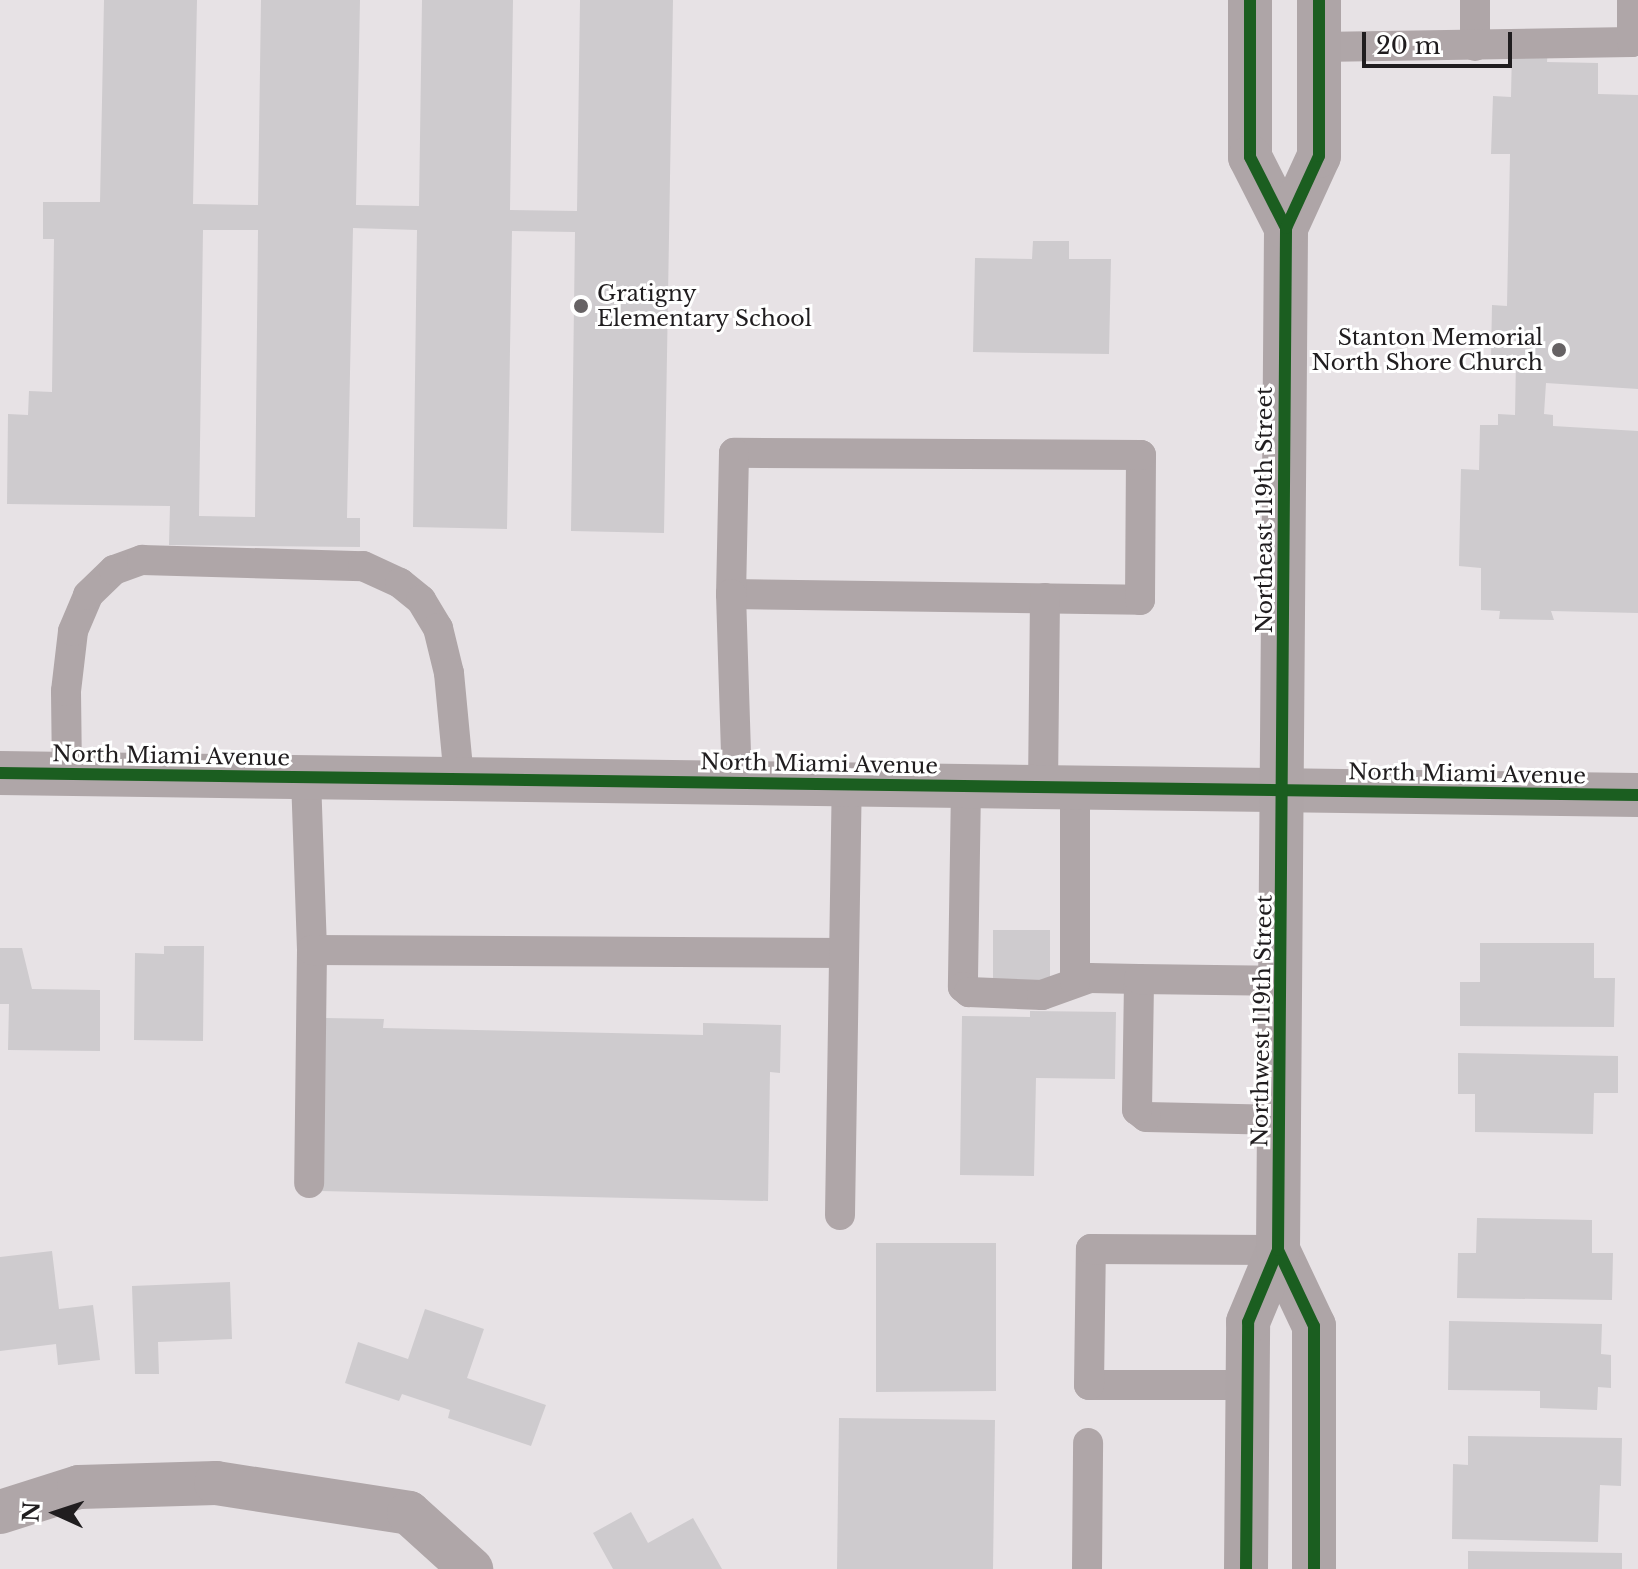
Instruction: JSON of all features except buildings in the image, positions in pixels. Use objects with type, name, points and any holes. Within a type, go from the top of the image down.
[{"type":"main road","name":"Northeast 119th Street","points":[[1250,0],[1250,157],[1286,228]]},
{"type":"main road","name":"Northeast 119th Street","points":[[1284,792],[1286,228],[1319,156],[1319,0]]},
{"type":"main road","name":"Northwest 119th Street","points":[[1246,1569],[1248,1322],[1278,1250],[1284,792]]},
{"type":"main road","name":"Northwest 119th Street","points":[[1278,1250],[1314,1326],[1314,1569]]},
{"type":"street","name":"North Miami Avenue","points":[[0,773],[1638,795]]},
{"type":"street","points":[[0,1512],[79,1487],[216,1483],[409,1513],[471,1569]]},
{"type":"lane","points":[[1475,0],[1475,46]]},
{"type":"lane","points":[[1319,47],[1632,42],[1632,0]]},
{"type":"lane","points":[[731,594],[1140,600],[1141,455],[734,453],[731,594],[737,784]]},
{"type":"lane","points":[[67,774],[66,691],[73,631],[88,595],[114,570],[142,560],[363,566],[400,583],[421,600],[438,628],[449,673],[459,778]]},
{"type":"lane","points":[[1045,598],[1075,982]]},
{"type":"lane","points":[[306,778],[312,950],[309,1183]]},
{"type":"lane","points":[[840,1215],[847,785]]},
{"type":"lane","points":[[966,787],[963,987],[969,992],[1042,995],[1090,978],[1282,981]]},
{"type":"lane","points":[[312,950],[844,953]]},
{"type":"lane","points":[[1139,979],[1137,1110],[1146,1117],[1281,1120]]},
{"type":"lane","points":[[1247,1385],[1089,1385],[1091,1249],[1278,1250]]},
{"type":"lane","points":[[1087,1569],[1088,1443]]},
{"type":"cycle path","points":[[1250,0],[1250,157],[1286,228]]},
{"type":"cycle path","points":[[1246,1569],[1248,1322],[1278,1250],[1286,228],[1319,156],[1319,0]]},
{"type":"cycle path","points":[[0,773],[1638,795]]},
{"type":"cycle path","points":[[1278,1250],[1314,1326],[1314,1569]]},
{"type":"place","name":"Gratigny Elementary School","points":[[581,306]]},
{"type":"place","name":"Stanton Memorial North Shore Church","points":[[1559,350]]}]
